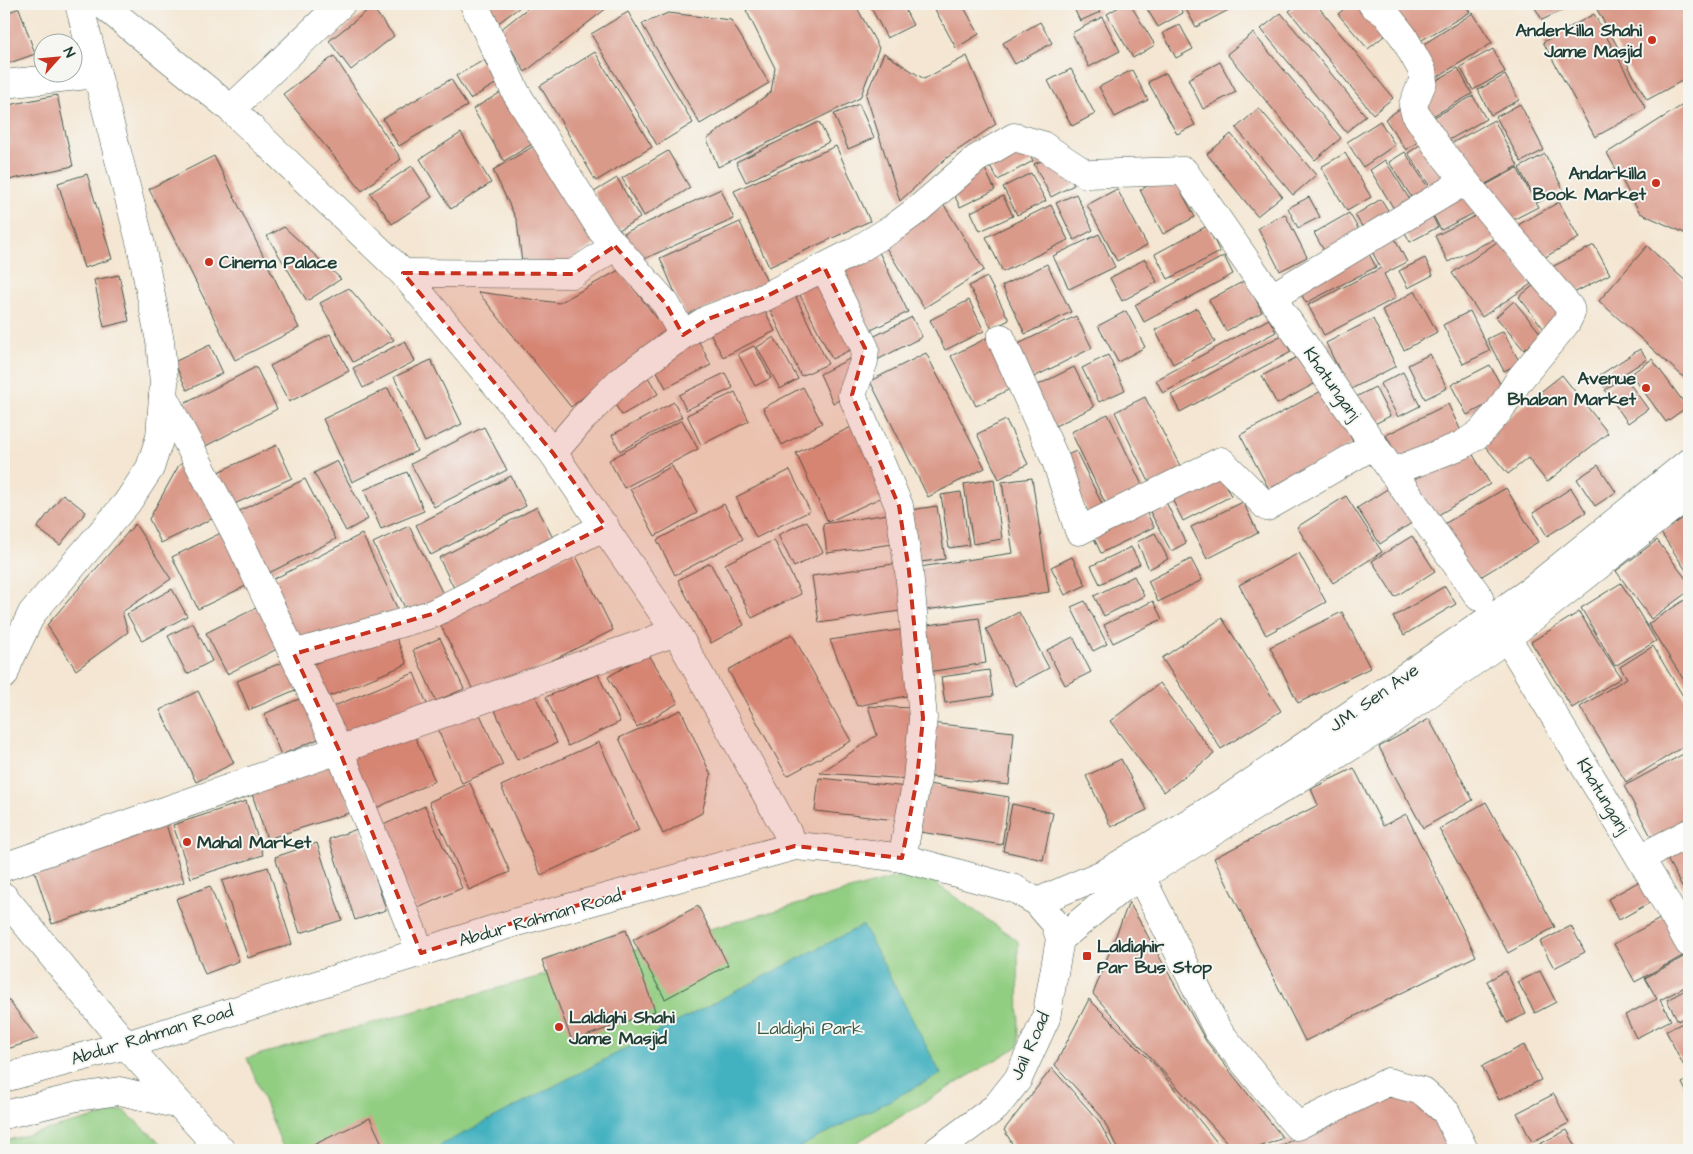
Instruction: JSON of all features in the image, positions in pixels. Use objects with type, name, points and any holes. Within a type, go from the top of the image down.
[{"type":"street","points":[[4,675],[32,614],[127,502],[150,468],[160,436],[164,383],[160,342],[143,255],[79,4]]},
{"type":"street","points":[[102,4],[231,109],[403,273],[553,453],[605,526],[676,632],[795,846]]},
{"type":"street","points":[[231,109],[341,4]]},
{"type":"street","points":[[474,4],[516,93],[602,230],[666,304],[683,335]]},
{"type":"street","points":[[1372,4],[1386,14],[1413,52],[1422,70],[1423,82],[1413,105],[1414,114],[1439,149],[1570,308],[1571,313],[1566,323],[1519,380],[1499,411],[1480,433],[1462,445],[1392,472]]},
{"type":"street","points":[[4,84],[97,74]]},
{"type":"street","name":"Khatunganj","points":[[824,267],[893,228],[916,212],[976,159],[1014,137],[1042,145],[1086,174],[1184,171],[1480,597]]},
{"type":"street","points":[[1272,298],[1465,181]]},
{"type":"street","points":[[403,273],[573,274],[615,246]]},
{"type":"street","points":[[553,453],[583,418],[620,381],[683,335],[708,319],[761,299],[824,267],[865,348],[864,361],[852,395],[899,506],[909,571],[923,718],[917,779],[902,858]]},
{"type":"street","points":[[1001,338],[1056,461],[1079,531],[1221,461],[1267,508],[1374,445]]},
{"type":"street","points":[[163,396],[238,538],[339,750],[421,953]]},
{"type":"street","name":"J.M. Sen Ave","points":[[1037,902],[1107,872],[1223,802],[1529,592],[1689,462]]},
{"type":"street","name":"J.M. Sen Ave","points":[[1060,939],[1119,890],[1382,727],[1508,637],[1689,494]]},
{"type":"street","points":[[294,654],[432,614],[605,526]]},
{"type":"street","points":[[4,867],[676,632]]},
{"type":"street","name":"Khatunganj","points":[[1515,651],[1689,943]]},
{"type":"street","points":[[1640,858],[1689,833]]},
{"type":"street","name":"Abdur Rahman Road","points":[[4,1078],[126,1045],[513,923],[795,846],[902,858],[1016,889],[1037,902],[1055,923],[1060,939]]},
{"type":"street","points":[[1141,877],[1218,1031],[1297,1126],[1388,1082],[1422,1091],[1446,1112],[1464,1150]]},
{"type":"street","points":[[4,897],[126,1045],[221,1150]]},
{"type":"street","name":"Jail Road","points":[[938,1150],[996,1107],[1018,1079],[1046,1018],[1060,939]]},
{"type":"street","points":[[4,1115],[77,1097],[120,1092],[179,1105]]},
{"type":"highlighted area","points":[[615,246],[666,304],[683,335],[708,319],[761,299],[824,267],[865,348],[852,395],[899,506],[909,571],[923,718],[917,779],[902,858],[795,846],[513,923],[421,953],[339,750],[294,654],[432,614],[605,526],[553,453],[403,273],[573,274]]},
{"type":"green space","name":"Laldighi Park","points":[[918,871],[1018,941],[1019,1046],[844,1150],[284,1150],[247,1058]]},
{"type":"green space","points":[[123,1110],[169,1150],[4,1150],[4,1141]]},
{"type":"water","points":[[863,925],[941,1074],[794,1150],[441,1150],[439,1146]]},
{"type":"building","points":[[489,4],[524,4],[497,24]]},
{"type":"building","points":[[533,4],[612,4],[525,72],[500,30]]},
{"type":"building","points":[[758,4],[855,4],[879,48],[860,98],[718,167],[707,139],[771,92],[775,68],[746,10]]},
{"type":"building","points":[[869,4],[902,4],[913,25],[887,38]]},
{"type":"building","points":[[932,4],[962,4],[979,34],[956,48]]},
{"type":"building","points":[[1072,4],[1096,4],[1100,12],[1080,21]]},
{"type":"building","points":[[1124,4],[1130,4],[1155,45],[1133,58],[1107,14]]},
{"type":"building","points":[[1144,4],[1177,4],[1183,13],[1158,27]]},
{"type":"building","points":[[1183,4],[1240,4],[1196,27]]},
{"type":"building","points":[[1298,4],[1316,4],[1393,98],[1373,114],[1289,11]]},
{"type":"building","points":[[1350,4],[1366,4],[1390,31],[1368,49],[1338,14]]},
{"type":"building","points":[[1397,4],[1464,4],[1470,12],[1417,43],[1389,9]]},
{"type":"building","points":[[1533,4],[1575,4],[1542,20]]},
{"type":"building","name":"Anderkilla Shahi Jame Masjid","points":[[1594,4],[1689,4],[1689,77],[1647,100]]},
{"type":"building","points":[[372,7],[394,36],[351,70],[329,41]]},
{"type":"building","points":[[19,8],[32,45],[32,55],[4,65],[4,14]]},
{"type":"building","points":[[628,12],[693,123],[657,145],[591,34]]},
{"type":"building","points":[[668,13],[731,20],[769,83],[700,124],[642,24]]},
{"type":"building","points":[[1281,13],[1366,116],[1346,132],[1261,29]]},
{"type":"building","points":[[1473,13],[1492,43],[1434,79],[1416,49]]},
{"type":"building","points":[[1594,14],[1646,109],[1595,137],[1543,42]]},
{"type":"building","points":[[1102,17],[1120,51],[1089,67],[1072,33]]},
{"type":"building","points":[[1040,22],[1052,43],[1015,64],[1003,43]]},
{"type":"building","points":[[1180,25],[1193,49],[1176,58],[1163,33]]},
{"type":"building","points":[[1253,33],[1341,138],[1315,160],[1227,54]]},
{"type":"building","points":[[1493,49],[1505,72],[1473,90],[1460,67]]},
{"type":"building","points":[[595,52],[652,147],[596,181],[540,86]]},
{"type":"building","points":[[884,53],[924,79],[967,56],[996,124],[945,159],[900,201],[866,95]]},
{"type":"building","points":[[334,56],[401,159],[362,191],[283,94]]},
{"type":"building","points":[[484,60],[497,83],[470,99],[456,76]]},
{"type":"building","points":[[1220,62],[1236,92],[1203,109],[1188,79]]},
{"type":"building","points":[[1458,68],[1472,94],[1431,117],[1422,100],[1428,85]]},
{"type":"building","points":[[1071,69],[1095,114],[1072,126],[1048,81]]},
{"type":"building","points":[[1132,70],[1148,100],[1115,117],[1099,87]]},
{"type":"building","points":[[1166,73],[1195,125],[1177,134],[1148,82]]},
{"type":"building","points":[[1505,75],[1519,100],[1491,115],[1478,90]]},
{"type":"building","points":[[451,79],[467,106],[399,146],[383,119]]},
{"type":"building","points":[[503,91],[534,143],[504,161],[473,109]]},
{"type":"building","points":[[57,95],[73,166],[4,181],[4,106]]},
{"type":"building","points":[[1473,96],[1486,119],[1440,145],[1427,121]]},
{"type":"building","name":"Andarkilla Book Market","points":[[1689,101],[1689,235],[1640,213],[1607,153]]},
{"type":"building","points":[[859,104],[874,138],[848,149],[834,114]]},
{"type":"building","points":[[1520,104],[1544,150],[1521,162],[1496,117]]},
{"type":"building","points":[[1404,106],[1425,137],[1406,150],[1385,119]]},
{"type":"building","points":[[1259,108],[1316,175],[1293,195],[1236,128]]},
{"type":"building","points":[[1494,120],[1518,166],[1475,190],[1443,148]]},
{"type":"building","points":[[1380,121],[1395,145],[1363,167],[1347,142]]},
{"type":"building","points":[[819,122],[829,142],[746,182],[736,162]]},
{"type":"building","points":[[461,133],[491,183],[451,209],[420,159]]},
{"type":"building","points":[[1231,134],[1282,196],[1257,216],[1207,154]]},
{"type":"building","points":[[1429,139],[1457,182],[1436,196],[1408,153]]},
{"type":"building","points":[[539,143],[598,242],[563,265],[523,272],[517,221],[493,170]]},
{"type":"building","points":[[1025,145],[1033,161],[998,180],[989,164]]},
{"type":"building","points":[[836,146],[870,221],[769,267],[734,191]]},
{"type":"building","points":[[668,151],[690,188],[644,216],[622,178]]},
{"type":"building","points":[[1405,152],[1433,195],[1417,206],[1389,162]]},
{"type":"building","points":[[1345,153],[1371,197],[1347,211],[1321,167]]},
{"type":"building","points":[[1545,154],[1563,189],[1537,203],[1519,168]]},
{"type":"building","points":[[214,156],[299,328],[235,360],[149,189]]},
{"type":"building","points":[[1054,156],[1074,185],[1051,197],[1034,164]]},
{"type":"building","points":[[1385,160],[1415,208],[1399,217],[1370,170]]},
{"type":"building","points":[[412,166],[432,197],[392,224],[370,193]]},
{"type":"building","points":[[1517,168],[1538,207],[1505,224],[1480,188]]},
{"type":"building","points":[[985,169],[995,190],[960,207],[950,186]]},
{"type":"building","points":[[1031,173],[1046,201],[1017,215],[1003,187]]},
{"type":"building","points":[[1171,173],[1195,217],[1163,234],[1140,190]]},
{"type":"building","points":[[87,174],[112,259],[84,268],[58,183]]},
{"type":"building","points":[[617,178],[640,218],[617,231],[594,192]]},
{"type":"building","points":[[721,189],[734,219],[637,262],[624,233]]},
{"type":"building","points":[[1117,189],[1147,245],[1117,261],[1087,205]]},
{"type":"building","points":[[1076,194],[1093,230],[1074,240],[1056,203]]},
{"type":"building","points":[[1464,194],[1474,213],[1441,230],[1431,211]]},
{"type":"building","points":[[1003,196],[1013,216],[980,231],[971,212]]},
{"type":"building","points":[[1309,197],[1320,217],[1298,228],[1288,208]]},
{"type":"building","points":[[1381,199],[1394,220],[1368,236],[1355,215]]},
{"type":"building","points":[[1559,202],[1579,238],[1538,261],[1518,225]]},
{"type":"building","points":[[944,205],[984,270],[924,308],[883,243]]},
{"type":"building","points":[[1051,205],[1068,240],[1003,272],[986,237]]},
{"type":"building","points":[[1428,208],[1438,227],[1410,242],[1400,223]]},
{"type":"building","points":[[1485,211],[1498,237],[1448,262],[1435,236]]},
{"type":"building","points":[[1349,213],[1362,235],[1327,256],[1314,233]]},
{"type":"building","points":[[1285,214],[1307,257],[1280,271],[1258,228]]},
{"type":"building","points":[[740,222],[767,282],[686,318],[660,258]]},
{"type":"building","points":[[1207,226],[1220,252],[1168,279],[1155,254]]},
{"type":"building","points":[[284,227],[341,279],[307,301],[267,236]]},
{"type":"building","points":[[1099,234],[1115,267],[1069,289],[1053,256]]},
{"type":"building","points":[[1393,235],[1407,262],[1384,274],[1396,298],[1324,335],[1308,305],[1381,268],[1370,248]]},
{"type":"building","points":[[1500,240],[1531,284],[1482,317],[1452,273]]},
{"type":"building","points":[[1594,245],[1610,274],[1566,297],[1550,268]]},
{"type":"building","points":[[876,246],[908,312],[861,335],[829,269]]},
{"type":"building","points":[[1647,246],[1689,284],[1689,382],[1599,301]]},
{"type":"building","points":[[1368,252],[1376,267],[1306,303],[1298,288]]},
{"type":"building","points":[[1224,256],[1233,274],[1144,322],[1135,305]]},
{"type":"building","points":[[1425,258],[1433,275],[1408,288],[1399,271]]},
{"type":"building","points":[[1145,259],[1157,282],[1122,301],[1110,278]]},
{"type":"building","points":[[1047,264],[1071,312],[1025,334],[1002,286]]},
{"type":"building","points":[[619,270],[667,331],[571,407],[478,292],[559,303]]},
{"type":"building","points":[[119,275],[129,321],[104,327],[94,280]]},
{"type":"building","points":[[825,275],[860,345],[832,359],[797,289]]},
{"type":"building","points":[[987,277],[1009,320],[992,329],[969,286]]},
{"type":"building","points":[[1246,280],[1262,312],[1226,331],[1209,300]]},
{"type":"building","points":[[1539,281],[1565,312],[1544,329],[1519,297]]},
{"type":"building","points":[[349,288],[394,340],[353,362],[320,303]]},
{"type":"building","points":[[793,291],[828,364],[801,376],[767,303]]},
{"type":"building","points":[[1415,291],[1437,332],[1404,350],[1382,310]]},
{"type":"building","points":[[969,300],[984,331],[945,350],[930,320]]},
{"type":"building","points":[[1514,301],[1542,335],[1524,350],[1496,317]]},
{"type":"building","points":[[762,305],[775,331],[723,357],[709,331]]},
{"type":"building","points":[[1197,308],[1215,342],[1173,364],[1155,330]]},
{"type":"building","points":[[1126,311],[1145,347],[1118,362],[1098,326]]},
{"type":"building","points":[[1470,311],[1490,351],[1463,364],[1443,325]]},
{"type":"building","points":[[1076,316],[1092,348],[1028,380],[1012,347]]},
{"type":"building","points":[[912,317],[922,337],[875,361],[865,341]]},
{"type":"building","points":[[1269,319],[1276,332],[1163,393],[1156,380]]},
{"type":"building","points":[[1373,319],[1396,366],[1349,390],[1326,343]]},
{"type":"building","points":[[1503,331],[1520,363],[1504,371],[1487,339]]},
{"type":"building","points":[[330,334],[349,371],[289,402],[270,366]]},
{"type":"building","points":[[1282,335],[1291,352],[1180,412],[1171,395]]},
{"type":"building","points":[[991,336],[1016,386],[976,406],[951,356]]},
{"type":"building","points":[[774,337],[798,379],[780,389],[757,347]]},
{"type":"building","points":[[698,340],[711,365],[666,388],[653,364]]},
{"type":"building","points":[[405,341],[415,361],[363,388],[353,368]]},
{"type":"building","points":[[210,345],[223,373],[187,390],[174,362]]},
{"type":"building","points":[[754,346],[771,378],[755,386],[738,354]]},
{"type":"building","points":[[1640,349],[1647,359],[1604,387],[1597,377]]},
{"type":"building","points":[[926,353],[985,468],[928,497],[870,381]]},
{"type":"building","points":[[1430,354],[1447,388],[1425,399],[1408,365]]},
{"type":"building","points":[[1108,355],[1125,390],[1099,402],[1082,368]]},
{"type":"building","points":[[1299,356],[1314,384],[1277,404],[1262,376]]},
{"type":"building","points":[[853,357],[849,396],[833,403],[820,374]]},
{"type":"building","points":[[1652,359],[1687,407],[1666,422],[1631,374]]},
{"type":"building","points":[[431,360],[462,424],[425,442],[394,377]]},
{"type":"building","points":[[1490,365],[1506,395],[1467,415],[1451,385]]},
{"type":"building","points":[[256,367],[277,409],[196,451],[174,409]]},
{"type":"building","points":[[1074,367],[1094,407],[1053,427],[1034,387]]},
{"type":"building","points":[[1403,372],[1420,406],[1398,417],[1380,384]]},
{"type":"building","points":[[725,373],[733,388],[686,410],[679,395]]},
{"type":"building","points":[[646,374],[658,394],[622,415],[609,396]]},
{"type":"building","points":[[1562,375],[1608,433],[1547,482],[1528,458],[1508,474],[1480,440]]},
{"type":"building","points":[[1624,376],[1648,409],[1628,423],[1605,390]]},
{"type":"building","points":[[803,387],[822,423],[782,445],[763,408]]},
{"type":"building","points":[[1375,387],[1390,416],[1369,427],[1354,398]]},
{"type":"building","points":[[388,388],[417,451],[352,482],[323,419]]},
{"type":"building","points":[[1325,389],[1354,443],[1269,489],[1240,435]]},
{"type":"building","points":[[735,392],[749,421],[701,445],[687,415]]},
{"type":"building","points":[[1145,397],[1182,470],[1151,486],[1115,412]]},
{"type":"building","points":[[674,402],[682,417],[620,451],[612,435]]},
{"type":"building","points":[[1448,404],[1463,435],[1402,466],[1386,435]]},
{"type":"building","points":[[1108,414],[1144,489],[1107,507],[1071,432]]},
{"type":"building","points":[[682,420],[698,449],[624,488],[609,460]]},
{"type":"building","points":[[1006,420],[1028,464],[999,479],[977,434]]},
{"type":"building","points":[[858,424],[891,493],[828,522],[796,453]]},
{"type":"building","points":[[484,427],[507,470],[434,507],[411,464]]},
{"type":"building","points":[[277,445],[292,478],[232,505],[218,472]]},
{"type":"building","points":[[1469,448],[1490,484],[1435,517],[1413,480]]},
{"type":"building","points":[[1076,451],[1107,514],[1092,520],[1061,458]]},
{"type":"building","points":[[187,461],[214,518],[161,543],[149,519],[179,465]]},
{"type":"building","points":[[337,461],[368,519],[346,531],[314,473]]},
{"type":"building","points":[[1598,465],[1616,492],[1595,506],[1577,479]]},
{"type":"building","points":[[672,466],[697,513],[655,536],[630,489]]},
{"type":"building","points":[[1217,469],[1231,496],[1183,521],[1169,493]]},
{"type":"building","points":[[790,470],[810,511],[756,538],[736,497]]},
{"type":"building","points":[[407,472],[424,511],[381,529],[364,490]]},
{"type":"building","points":[[511,476],[526,506],[431,555],[416,525]]},
{"type":"building","points":[[1032,478],[1049,592],[926,610],[920,567],[1013,553],[1002,482]]},
{"type":"building","points":[[305,479],[336,539],[263,576],[233,514]]},
{"type":"building","points":[[994,479],[1002,539],[973,544],[964,484]]},
{"type":"building","points":[[1397,483],[1419,518],[1380,544],[1357,508]]},
{"type":"building","points":[[1506,488],[1538,542],[1472,582],[1439,527]]},
{"type":"building","points":[[1571,488],[1586,512],[1547,536],[1533,513]]},
{"type":"building","points":[[961,492],[969,545],[949,548],[941,495]]},
{"type":"building","points":[[63,494],[86,512],[60,545],[37,528]]},
{"type":"building","points":[[1346,496],[1382,552],[1333,583],[1297,527]]},
{"type":"building","points":[[1165,500],[1186,543],[1171,551],[1148,508]]},
{"type":"building","points":[[1243,502],[1258,533],[1207,559],[1191,527]]},
{"type":"building","points":[[724,504],[743,539],[675,575],[657,540]]},
{"type":"building","points":[[1142,504],[1154,527],[1101,553],[1090,530]]},
{"type":"building","points":[[937,506],[945,559],[912,563],[904,511]]},
{"type":"building","points":[[537,507],[554,540],[456,592],[439,558]]},
{"type":"building","points":[[888,514],[893,544],[827,553],[823,524]]},
{"type":"building","points":[[1689,514],[1689,575],[1661,533]]},
{"type":"building","points":[[807,521],[823,552],[794,567],[778,535]]},
{"type":"building","points":[[135,524],[171,579],[122,612],[128,632],[76,670],[47,625]]},
{"type":"building","points":[[409,526],[444,596],[408,614],[373,543]]},
{"type":"building","points":[[225,531],[250,584],[198,609],[172,557]]},
{"type":"building","points":[[1155,533],[1168,559],[1149,569],[1137,542]]},
{"type":"building","points":[[362,534],[400,614],[298,644],[266,583]]},
{"type":"building","points":[[1412,536],[1435,571],[1395,597],[1372,561]]},
{"type":"building","points":[[774,540],[801,594],[752,618],[725,564]]},
{"type":"building","points":[[1657,540],[1689,583],[1689,591],[1651,619],[1616,571]]},
{"type":"building","points":[[1131,547],[1140,564],[1100,584],[1091,566]]},
{"type":"building","points":[[574,552],[613,630],[477,698],[438,620]]},
{"type":"building","points":[[1299,553],[1326,602],[1266,635],[1239,585]]},
{"type":"building","points":[[1072,557],[1086,585],[1065,595],[1051,567]]},
{"type":"building","points":[[1191,559],[1202,580],[1158,602],[1148,581]]},
{"type":"building","points":[[710,563],[744,625],[711,643],[678,580]]},
{"type":"building","points":[[900,563],[907,610],[819,623],[812,576]]},
{"type":"building","points":[[1134,576],[1144,596],[1104,616],[1094,596]]},
{"type":"building","points":[[1621,583],[1656,641],[1615,666],[1581,608]]},
{"type":"building","points":[[1445,586],[1456,604],[1404,635],[1393,617]]},
{"type":"building","points":[[172,589],[187,616],[142,641],[127,614]]},
{"type":"building","points":[[1689,597],[1689,688],[1648,624]]},
{"type":"building","points":[[1085,601],[1107,644],[1093,651],[1071,607]]},
{"type":"building","points":[[1153,601],[1162,619],[1113,643],[1104,625]]},
{"type":"building","points":[[262,605],[283,646],[227,674],[206,633]]},
{"type":"building","points":[[1019,612],[1049,668],[1015,686],[986,629]]},
{"type":"building","points":[[1342,612],[1370,668],[1298,703],[1270,647]]},
{"type":"building","points":[[1579,612],[1621,678],[1572,708],[1531,642]]},
{"type":"building","points":[[979,618],[986,663],[928,672],[921,626]]},
{"type":"building","points":[[1222,618],[1281,711],[1221,749],[1162,658]]},
{"type":"building","points":[[193,623],[212,661],[187,674],[168,636]]},
{"type":"building","points":[[906,629],[916,694],[857,706],[830,640]]},
{"type":"building","points":[[393,630],[407,664],[323,699],[309,666]]},
{"type":"building","points":[[792,634],[851,741],[787,776],[728,670]]},
{"type":"building","points":[[1073,637],[1091,672],[1065,685],[1047,650]]},
{"type":"building","points":[[440,638],[464,689],[436,701],[413,650]]},
{"type":"building","points":[[1653,646],[1689,706],[1689,743],[1626,782],[1580,707],[1627,678],[1620,667]]},
{"type":"building","points":[[648,653],[678,703],[637,727],[608,677]]},
{"type":"building","points":[[288,660],[300,688],[249,710],[237,681]]},
{"type":"building","points":[[989,670],[993,696],[945,703],[941,677]]},
{"type":"building","points":[[414,673],[427,704],[340,740],[327,709]]},
{"type":"building","points":[[598,674],[620,722],[568,746],[546,697]]},
{"type":"building","points":[[1160,683],[1214,754],[1164,792],[1110,721]]},
{"type":"building","points":[[198,691],[234,763],[196,782],[160,710]]},
{"type":"building","points":[[533,691],[557,743],[517,760],[494,708]]},
{"type":"building","points":[[306,696],[323,737],[281,755],[264,714]]},
{"type":"building","points":[[868,706],[913,708],[910,779],[820,773],[877,735]]},
{"type":"building","points":[[477,708],[503,765],[462,783],[436,726]]},
{"type":"building","points":[[681,710],[711,775],[702,813],[663,834],[619,738]]},
{"type":"building","points":[[1429,719],[1473,800],[1423,828],[1379,747]]},
{"type":"building","points":[[930,723],[1014,732],[1009,785],[924,776]]},
{"type":"building","points":[[410,726],[435,781],[372,810],[347,755]]},
{"type":"building","points":[[599,742],[639,830],[541,875],[501,786]]},
{"type":"building","points":[[1689,751],[1689,821],[1653,840],[1624,786]]},
{"type":"building","points":[[335,757],[352,812],[267,839],[249,785]]},
{"type":"building","points":[[1121,759],[1147,810],[1111,827],[1086,776]]},
{"type":"building","points":[[1354,768],[1383,826],[1406,814],[1476,956],[1305,1041],[1214,858],[1318,805],[1311,789]]},
{"type":"building","points":[[819,778],[908,787],[905,821],[815,811]]},
{"type":"building","points":[[470,783],[510,872],[469,890],[429,802]]},
{"type":"building","points":[[922,783],[1009,797],[1002,845],[914,831]]},
{"type":"building","points":[[246,801],[263,855],[191,878],[173,825]]},
{"type":"building","points":[[1486,802],[1555,927],[1508,953],[1439,829]]},
{"type":"building","points":[[1012,804],[1053,813],[1043,860],[1003,851]]},
{"type":"building","points":[[425,806],[462,888],[416,909],[379,827]]},
{"type":"building","points":[[165,821],[184,882],[52,924],[32,863]]},
{"type":"building","points":[[360,828],[386,910],[355,920],[329,839]]},
{"type":"building","points":[[317,843],[342,920],[300,933],[275,857]]},
{"type":"building","points":[[1689,845],[1689,890],[1685,892],[1666,857]]},
{"type":"building","points":[[268,867],[292,944],[248,958],[222,881]]},
{"type":"building","points":[[1649,876],[1660,897],[1619,920],[1608,899]]},
{"type":"building","points":[[210,886],[239,961],[205,974],[176,899]]},
{"type":"building","points":[[1129,902],[1206,1041],[1283,1138],[1252,1150],[1234,1150],[1093,994]]},
{"type":"building","points":[[698,906],[728,965],[665,999],[633,940]]},
{"type":"building","points":[[1667,915],[1688,953],[1635,982],[1614,944]]},
{"type":"building","points":[[1571,926],[1585,952],[1554,968],[1540,942]]},
{"type":"building","points":[[626,930],[655,1011],[572,1041],[542,960]]},
{"type":"building","points":[[1689,954],[1689,985],[1660,1000],[1671,1020],[1636,1038],[1625,1015],[1657,999],[1645,978]]},
{"type":"building","points":[[1506,971],[1526,1014],[1507,1023],[1487,981]]},
{"type":"building","points":[[1540,971],[1556,1002],[1535,1013],[1518,982]]},
{"type":"building","points":[[1689,988],[1689,1015],[1678,1021],[1667,1000]]},
{"type":"building","points":[[4,994],[38,1039],[4,1050]]},
{"type":"building","points":[[1089,999],[1158,1068],[1223,1150],[1118,1150],[1102,1117],[1055,1065]]},
{"type":"building","points":[[1689,1020],[1689,1076],[1666,1031]]},
{"type":"building","points":[[1524,1045],[1541,1080],[1499,1100],[1482,1066]]},
{"type":"building","points":[[1052,1068],[1098,1120],[1114,1150],[1016,1150],[1004,1130]]},
{"type":"building","points":[[1689,1079],[1689,1097],[1682,1083]]},
{"type":"building","points":[[1386,1090],[1442,1114],[1460,1150],[1273,1150]]},
{"type":"building","points":[[1554,1094],[1569,1123],[1532,1142],[1517,1113]]},
{"type":"building","points":[[370,1118],[385,1150],[311,1150],[309,1147]]},
{"type":"building","points":[[1567,1130],[1578,1150],[1538,1150],[1536,1146]]},
{"type":"place","name":"Anderkilla Shahi Jame Masjid","points":[[1652,40]]},
{"type":"place","name":"Andarkilla Book Market","points":[[1656,183]]},
{"type":"place","name":"Cinema Palace","points":[[209,262]]},
{"type":"place","name":"Avenue Bhaban Market","points":[[1646,388]]},
{"type":"place","name":"Mahal Market","points":[[187,842]]},
{"type":"place","name":"Laldighir Par Bus Stop","points":[[1087,956]]},
{"type":"place","name":"Laldighi Shahi Jame Masjid","points":[[559,1027]]}]
